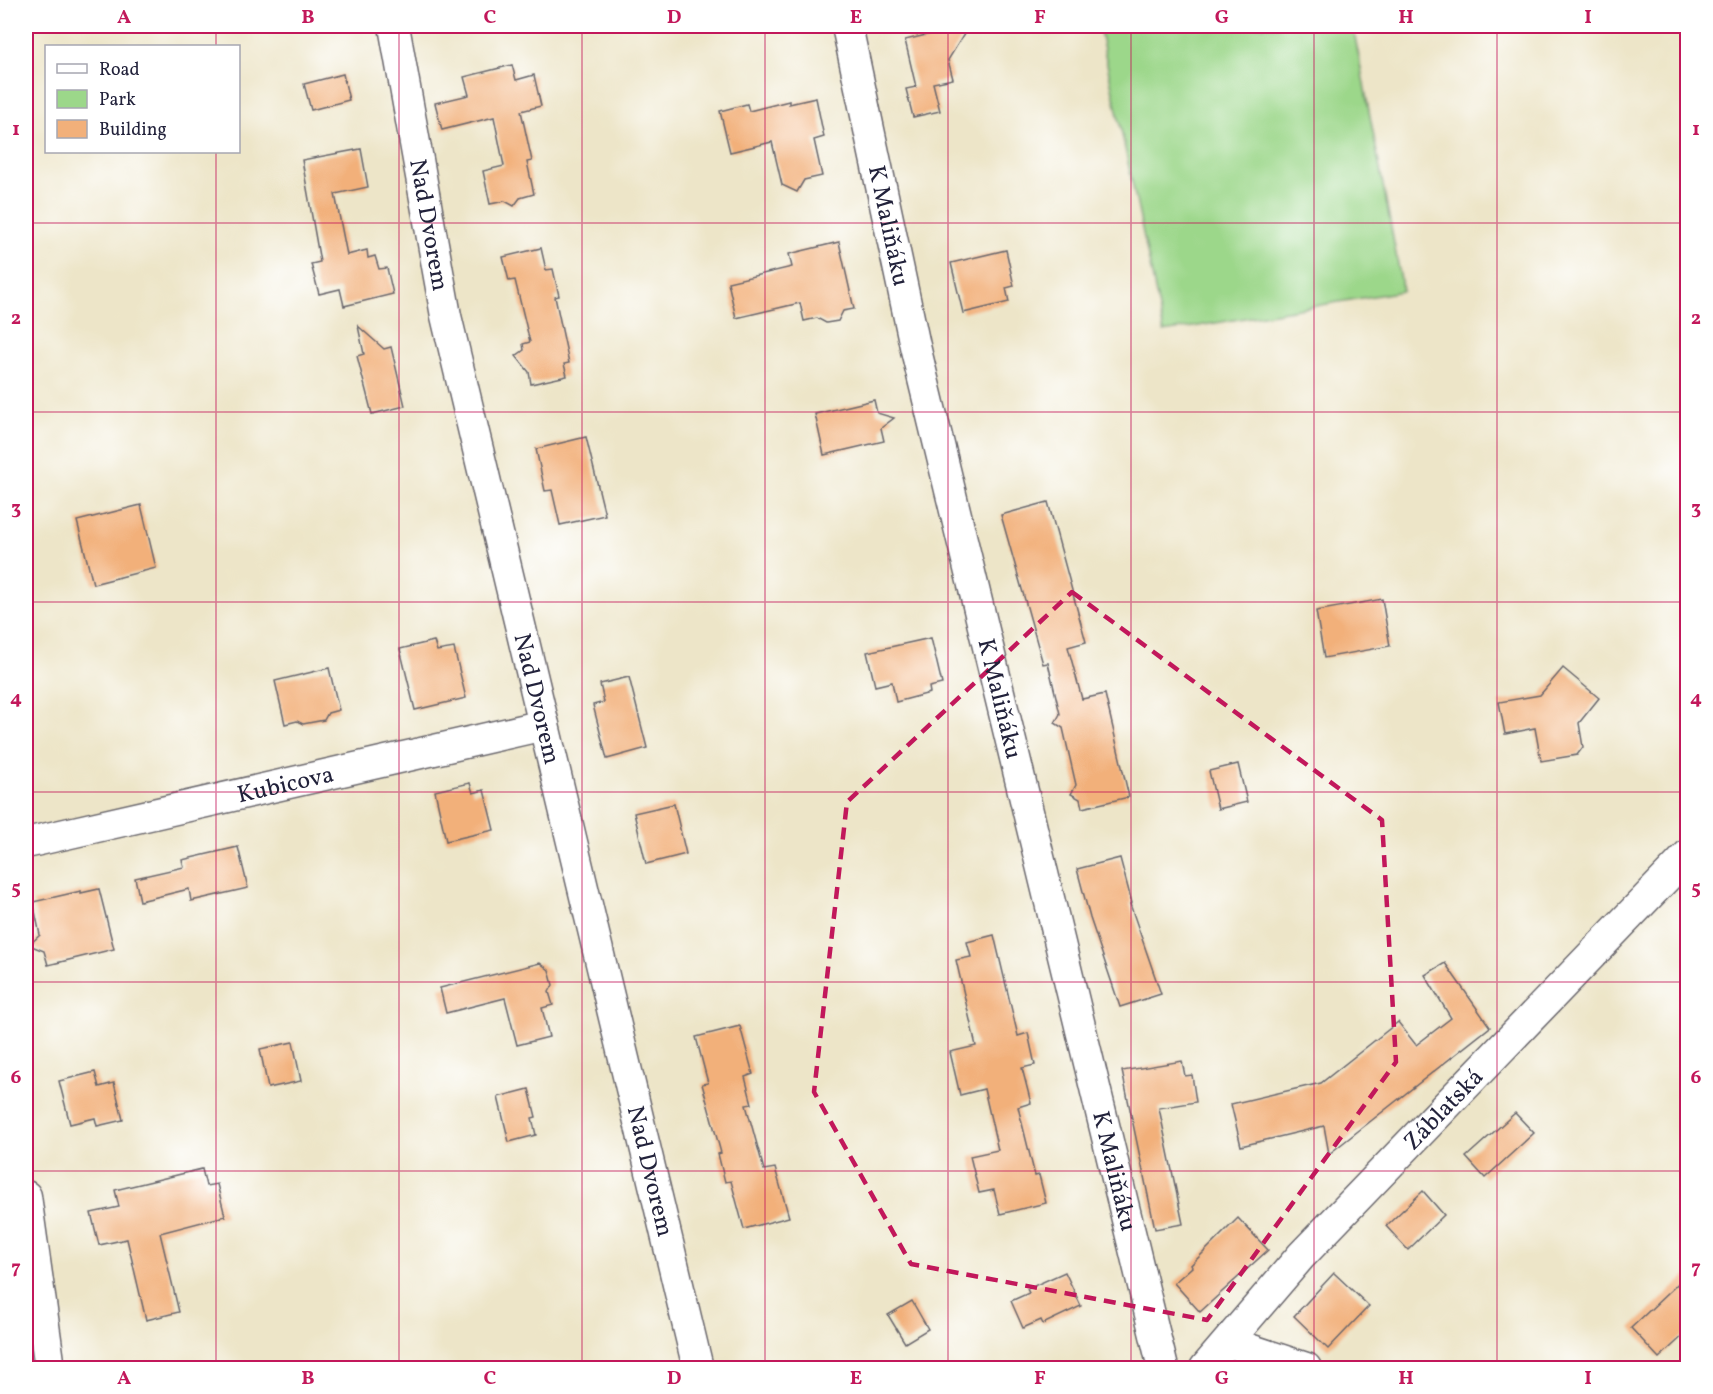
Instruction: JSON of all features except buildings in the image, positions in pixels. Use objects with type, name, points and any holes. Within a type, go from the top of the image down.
[{"type":"street","name":"Nad Dvorem","points":[[394,26],[446,316],[698,1368]]},
{"type":"street","name":"K Maliňáku","points":[[847,26],[915,346],[1163,1368]]},
{"type":"street","name":"Kubicova","points":[[26,843],[544,725]]},
{"type":"street","name":"Záblatská","points":[[1206,1368],[1301,1256],[1688,855]]},
{"type":"street","points":[[26,1196],[50,1368]]},
{"type":"street","points":[[1228,1342],[1306,1368]]},
{"type":"highlighted area","points":[[1072,592],[1382,820],[1396,1062],[1207,1320],[911,1264],[814,1092],[847,802]]},
{"type":"green space","points":[[1099,26],[1353,26],[1403,291],[1164,332]]}]
